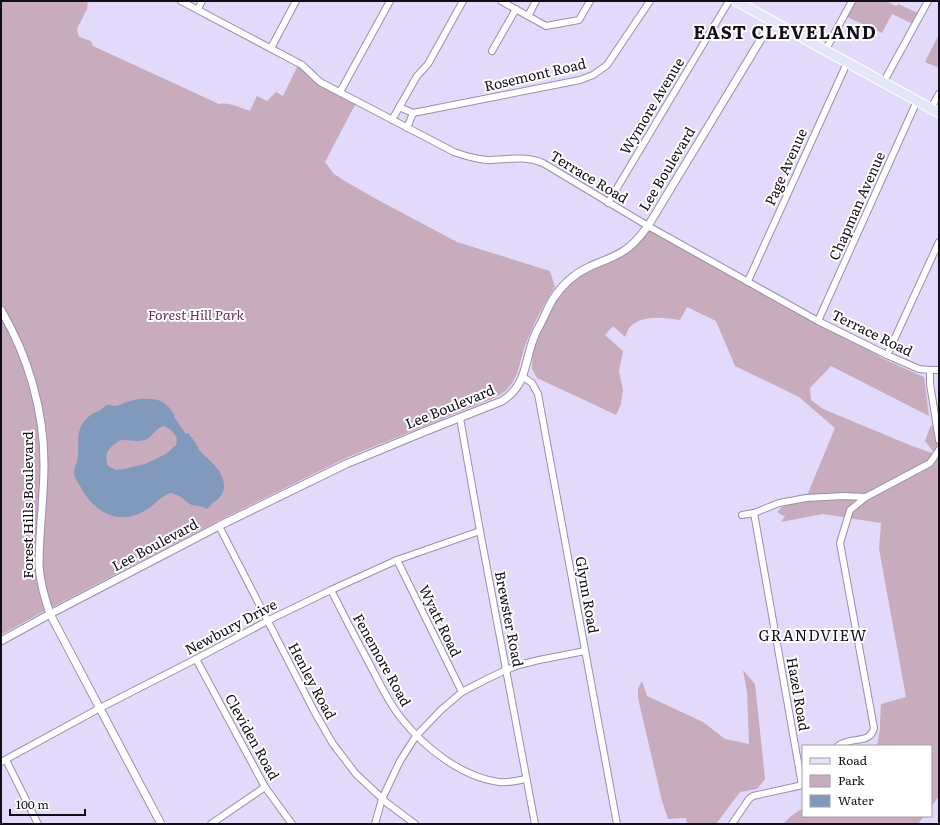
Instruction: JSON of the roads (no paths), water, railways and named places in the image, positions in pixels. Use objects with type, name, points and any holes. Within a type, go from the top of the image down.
[{"type":"main road","points":[[736,1],[747,4],[772,21],[825,51],[935,110]]},
{"type":"street","name":"Terrace Road","points":[[182,1],[302,64],[320,82],[454,152],[485,160],[520,158],[535,160],[555,170],[648,226],[818,321],[919,369],[939,370]]},
{"type":"street","points":[[198,9],[202,1]]},
{"type":"street","points":[[271,48],[296,1]]},
{"type":"street","points":[[340,92],[390,1]]},
{"type":"street","points":[[392,120],[417,76],[428,64],[463,1]]},
{"type":"street","points":[[501,1],[546,26],[579,20],[590,1]]},
{"type":"street","points":[[528,16],[536,1]]},
{"type":"street","name":"Rosemont Road","points":[[413,113],[580,80],[593,75],[607,65],[650,1]]},
{"type":"street","name":"Wymore Avenue","points":[[608,203],[729,1]]},
{"type":"street","points":[[825,51],[852,1]]},
{"type":"street","points":[[883,83],[928,1]]},
{"type":"street","points":[[492,51],[516,9]]},
{"type":"street","name":"Lee Boulevard","points":[[1,641],[219,526],[352,462],[405,439],[502,401],[508,397],[523,377],[533,340],[552,300],[559,290],[566,282],[582,271],[626,250],[635,242],[648,226],[772,21]]},
{"type":"street","name":"Page Avenue","points":[[748,281],[847,63]]},
{"type":"street","points":[[935,110],[939,94]]},
{"type":"street","name":"Chapman Avenue","points":[[818,321],[917,101]]},
{"type":"street","points":[[399,107],[413,113],[407,128]]},
{"type":"street","points":[[887,355],[939,242]]},
{"type":"street","name":"Forest Hills Boulevard","points":[[1,310],[24,355],[35,391],[40,415],[44,442],[39,566],[43,593],[50,614],[161,824]]},
{"type":"street","points":[[930,370],[930,384],[939,440]]},
{"type":"street","name":"Glynn Road","points":[[523,377],[532,383],[538,394],[617,824]]},
{"type":"street","name":"Brewster Road","points":[[460,418],[534,824]]},
{"type":"street","points":[[840,745],[844,742],[869,737],[873,733],[874,728],[840,543],[850,510],[866,497],[930,463],[939,450]]},
{"type":"street","points":[[742,515],[806,498],[844,496],[866,497]]},
{"type":"street","name":"Hazel Road","points":[[754,513],[802,779]]},
{"type":"street","name":"Henley Road","points":[[219,526],[314,711],[333,744],[356,774],[382,799],[415,824]]},
{"type":"street","name":"Newbury Drive","points":[[3,761],[100,708],[330,590],[397,560],[480,531]]},
{"type":"street","name":"Wyatt Road","points":[[397,560],[462,692]]},
{"type":"street","name":"Fenemore Road","points":[[330,590],[386,695],[400,717],[416,736],[445,759],[457,767],[474,775],[487,780],[500,782],[526,779]]},
{"type":"street","points":[[375,824],[382,799],[400,761],[416,736],[441,710],[462,692],[519,665],[585,651]]},
{"type":"street","name":"Cleviden Road","points":[[196,659],[265,787],[292,824]]},
{"type":"street","points":[[3,761],[38,824]]},
{"type":"street","points":[[732,824],[749,799],[753,796],[802,785]]},
{"type":"street","points":[[210,824],[265,787]]},
{"type":"water","points":[[137,399],[156,399],[168,406],[186,434],[188,433],[198,449],[212,462],[222,475],[224,486],[222,494],[207,509],[194,506],[172,493],[164,496],[141,513],[128,517],[119,517],[112,516],[101,510],[91,502],[83,492],[75,478],[74,473],[78,458],[78,438],[80,428],[92,414],[101,410],[104,406],[116,406]],"holes":[[[164,426],[171,430],[176,436],[177,441],[176,445],[166,454],[145,464],[124,469],[116,470],[108,466],[108,451],[112,446],[120,441],[145,440]]]},
{"type":"district","name":"EAST CLEVELAND","points":[[785,33]]},
{"type":"district","name":"GRANDVIEW","points":[[813,636]]},
{"type":"park label","name":"Forest Hill Park","points":[[196,315]]}]
